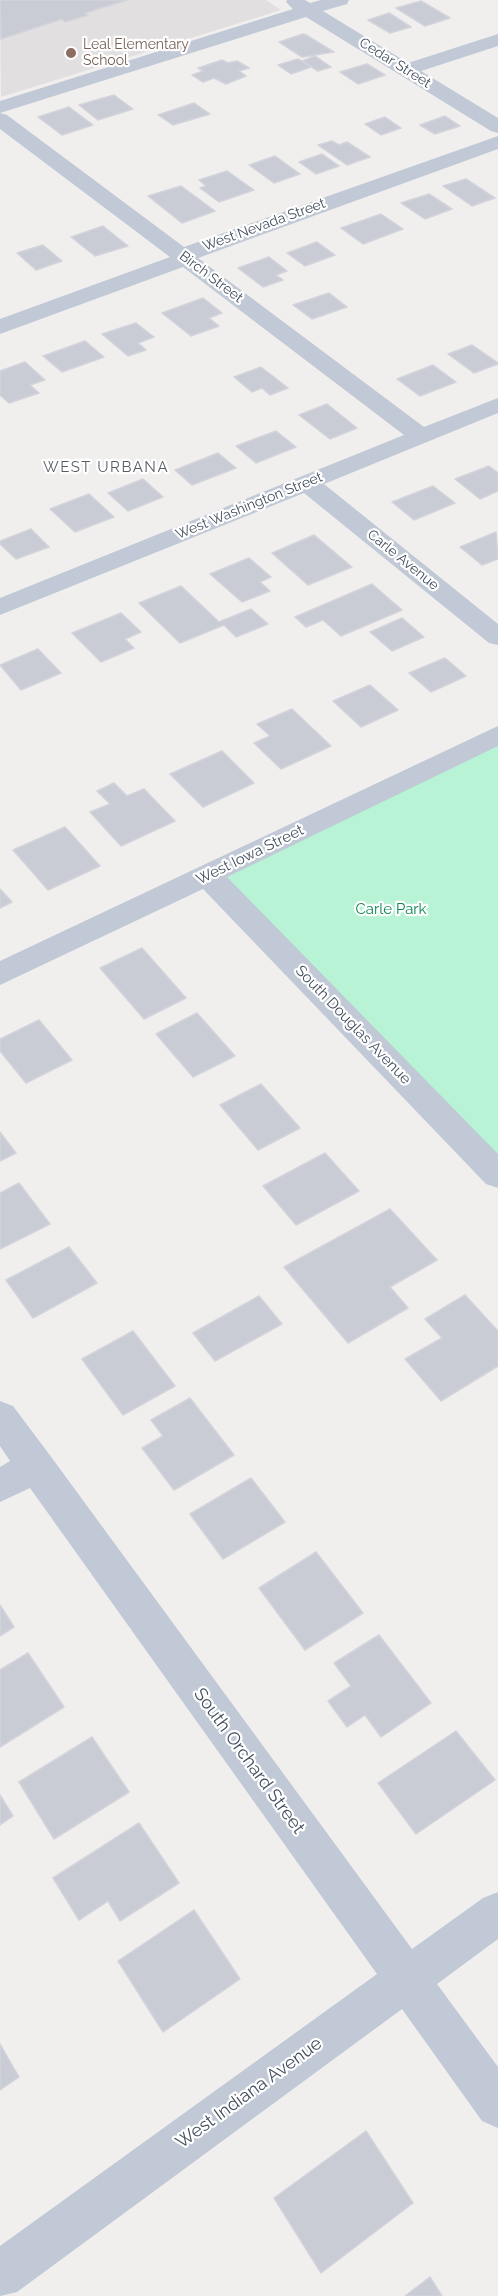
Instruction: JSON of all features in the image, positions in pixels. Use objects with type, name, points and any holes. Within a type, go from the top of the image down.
[{"type":"street","points":[[0,107],[300,5],[340,0]]},
{"type":"street","name":"Cedar Street","points":[[300,5],[498,127]]},
{"type":"street","points":[[406,70],[498,40]]},
{"type":"street","name":"Birch Street","points":[[0,119],[421,436]]},
{"type":"street","name":"West Nevada Street","points":[[0,327],[172,265],[195,250],[498,142]]},
{"type":"street","name":"West Washington Street","points":[[2,603],[498,405]]},
{"type":"street","name":"Carle Avenue","points":[[307,483],[498,637]]},
{"type":"street","name":"West Iowa Street","points":[[0,974],[498,735]]},
{"type":"street","name":"South Douglas Avenue","points":[[208,876],[498,1175]]},
{"type":"street","name":"South Orchard Street","points":[[0,1417],[498,2105]]},
{"type":"street","points":[[0,1486],[36,1465]]},
{"type":"street","name":"West Indiana Avenue","points":[[0,2275],[498,1913]]},
{"type":"shaded area","name":"Leal Elementary School","points":[[0,0],[266,0],[281,10],[1,97]]},
{"type":"green space","name":"Carle Park","points":[[498,741],[498,1174],[208,876]]},
{"type":"building","points":[[0,0],[127,0],[85,13],[88,15],[65,22],[62,19],[1,39]]},
{"type":"building","points":[[421,1],[450,18],[425,26],[396,8]]},
{"type":"building","points":[[389,13],[411,27],[390,33],[368,20]]},
{"type":"building","points":[[303,34],[334,52],[302,57],[279,42]]},
{"type":"building","points":[[315,56],[331,67],[318,71],[302,61]]},
{"type":"building","points":[[298,59],[311,67],[291,74],[278,65]]},
{"type":"building","points":[[222,60],[228,63],[237,61],[249,68],[239,71],[246,76],[226,84],[214,78],[203,82],[192,75],[203,71],[198,68]]},
{"type":"building","points":[[367,64],[385,75],[358,84],[340,72]]},
{"type":"building","points":[[114,95],[133,109],[98,120],[79,105]]},
{"type":"building","points":[[194,103],[210,114],[173,125],[158,115]]},
{"type":"building","points":[[69,107],[93,125],[62,135],[38,117]]},
{"type":"building","points":[[445,116],[460,126],[435,134],[420,125]]},
{"type":"building","points":[[385,117],[401,128],[381,135],[365,124]]},
{"type":"building","points":[[332,141],[339,145],[347,142],[370,157],[347,165],[318,145]]},
{"type":"building","points":[[322,154],[339,166],[316,174],[299,162]]},
{"type":"building","points":[[275,156],[300,174],[274,183],[249,165]]},
{"type":"building","points":[[227,171],[254,190],[219,202],[200,188],[206,186],[199,180]]},
{"type":"building","points":[[466,179],[495,198],[472,206],[443,186]]},
{"type":"building","points":[[181,186],[215,211],[182,223],[148,196]]},
{"type":"building","points":[[429,194],[452,209],[425,219],[401,203]]},
{"type":"building","points":[[381,214],[403,229],[363,244],[341,228]]},
{"type":"building","points":[[103,226],[128,246],[95,256],[71,237]]},
{"type":"building","points":[[317,242],[335,255],[305,266],[287,253]]},
{"type":"building","points":[[43,245],[62,261],[36,270],[17,253]]},
{"type":"building","points":[[269,257],[287,271],[276,275],[283,280],[263,287],[238,268]]},
{"type":"building","points":[[329,293],[347,307],[312,319],[293,305]]},
{"type":"building","points":[[203,298],[222,313],[209,318],[219,326],[191,336],[162,313]]},
{"type":"building","points":[[136,323],[154,337],[138,343],[146,350],[128,356],[102,334]]},
{"type":"building","points":[[85,341],[104,357],[62,372],[43,356]]},
{"type":"building","points":[[472,345],[498,364],[474,373],[448,354]]},
{"type":"building","points":[[25,362],[45,380],[30,385],[39,393],[9,403],[0,395],[0,371]]},
{"type":"building","points":[[433,365],[456,382],[420,396],[397,379]]},
{"type":"building","points":[[261,367],[288,388],[270,395],[262,388],[252,392],[234,377]]},
{"type":"building","points":[[327,404],[357,428],[330,439],[299,415]]},
{"type":"building","points":[[276,431],[296,447],[256,463],[236,446]]},
{"type":"building","points":[[218,453],[236,468],[192,485],[175,470]]},
{"type":"building","points":[[489,466],[498,473],[498,491],[480,499],[455,479]]},
{"type":"building","points":[[143,479],[163,497],[128,511],[108,493]]},
{"type":"building","points":[[433,486],[455,503],[414,520],[392,502]]},
{"type":"building","points":[[89,494],[114,517],[75,532],[50,509]]},
{"type":"building","points":[[31,529],[49,547],[16,559],[0,544],[0,541]]},
{"type":"building","points":[[496,532],[498,559],[482,565],[460,547]]},
{"type":"building","points":[[314,535],[352,567],[308,585],[272,553]]},
{"type":"building","points":[[249,558],[271,577],[260,582],[270,591],[242,602],[210,574]]},
{"type":"building","points":[[372,584],[402,610],[341,636],[323,620],[306,627],[295,617]]},
{"type":"building","points":[[181,586],[219,622],[251,609],[268,624],[236,637],[224,625],[180,643],[139,603]]},
{"type":"building","points":[[121,613],[141,632],[125,639],[134,648],[101,662],[72,633]]},
{"type":"building","points":[[402,618],[424,637],[392,651],[370,632]]},
{"type":"building","points":[[38,649],[61,673],[21,690],[0,665]]},
{"type":"building","points":[[445,658],[466,676],[431,692],[409,673]]},
{"type":"building","points":[[370,685],[398,710],[361,727],[333,701]]},
{"type":"building","points":[[292,709],[331,746],[281,769],[254,743],[270,736],[257,724]]},
{"type":"building","points":[[222,751],[254,783],[203,807],[170,774]]},
{"type":"building","points":[[114,783],[127,796],[144,789],[175,821],[121,846],[90,812],[110,804],[97,791]]},
{"type":"building","points":[[65,827],[100,866],[48,890],[13,850]]},
{"type":"building","points":[[0,889],[12,902],[0,908]]},
{"type":"building","points":[[142,948],[186,998],[144,1019],[100,968]]},
{"type":"building","points":[[197,1013],[235,1056],[193,1077],[156,1034]]},
{"type":"building","points":[[39,1020],[72,1060],[26,1083],[0,1051],[0,1039]]},
{"type":"building","points":[[261,1084],[300,1128],[258,1150],[220,1105]]},
{"type":"building","points":[[0,1132],[16,1153],[0,1161]]},
{"type":"building","points":[[325,1153],[359,1191],[296,1225],[263,1186]]},
{"type":"building","points":[[19,1183],[50,1224],[0,1249],[0,1193]]},
{"type":"building","points":[[390,1209],[437,1260],[390,1287],[408,1308],[348,1343],[284,1267]]},
{"type":"building","points":[[69,1247],[97,1283],[33,1318],[6,1280]]},
{"type":"building","points":[[465,1295],[498,1331],[498,1366],[441,1401],[405,1359],[442,1338],[425,1319]]},
{"type":"building","points":[[259,1296],[282,1324],[215,1361],[193,1333]]},
{"type":"building","points":[[133,1331],[175,1386],[123,1415],[82,1359]]},
{"type":"building","points":[[190,1398],[234,1455],[174,1490],[142,1448],[163,1436],[151,1420]]},
{"type":"building","points":[[251,1478],[285,1522],[223,1559],[190,1514]]},
{"type":"building","points":[[316,1552],[363,1613],[305,1650],[259,1588]]},
{"type":"building","points":[[0,1605],[14,1627],[0,1636]]},
{"type":"building","points":[[379,1635],[431,1703],[381,1737],[365,1715],[347,1727],[328,1701],[351,1686],[334,1663]]},
{"type":"building","points":[[28,1653],[64,1707],[0,1747],[0,1670]]},
{"type":"building","points":[[456,1731],[495,1780],[416,1834],[378,1783]]},
{"type":"building","points":[[92,1737],[129,1792],[54,1839],[19,1782]]},
{"type":"building","points":[[0,1795],[13,1816],[0,1825]]},
{"type":"building","points":[[139,1823],[179,1883],[120,1921],[108,1901],[79,1920],[53,1878]]},
{"type":"building","points":[[194,1910],[240,1979],[163,2032],[118,1961]]},
{"type":"building","points":[[0,2044],[19,2077],[0,2090]]},
{"type":"building","points":[[366,2131],[413,2203],[321,2273],[274,2198]]},
{"type":"building","points":[[430,2277],[442,2296],[405,2296]]},
{"type":"place","name":"Leal Elementary School","points":[[71,53]]},
{"type":"district","name":"WEST URBANA","points":[[106,467]]}]
